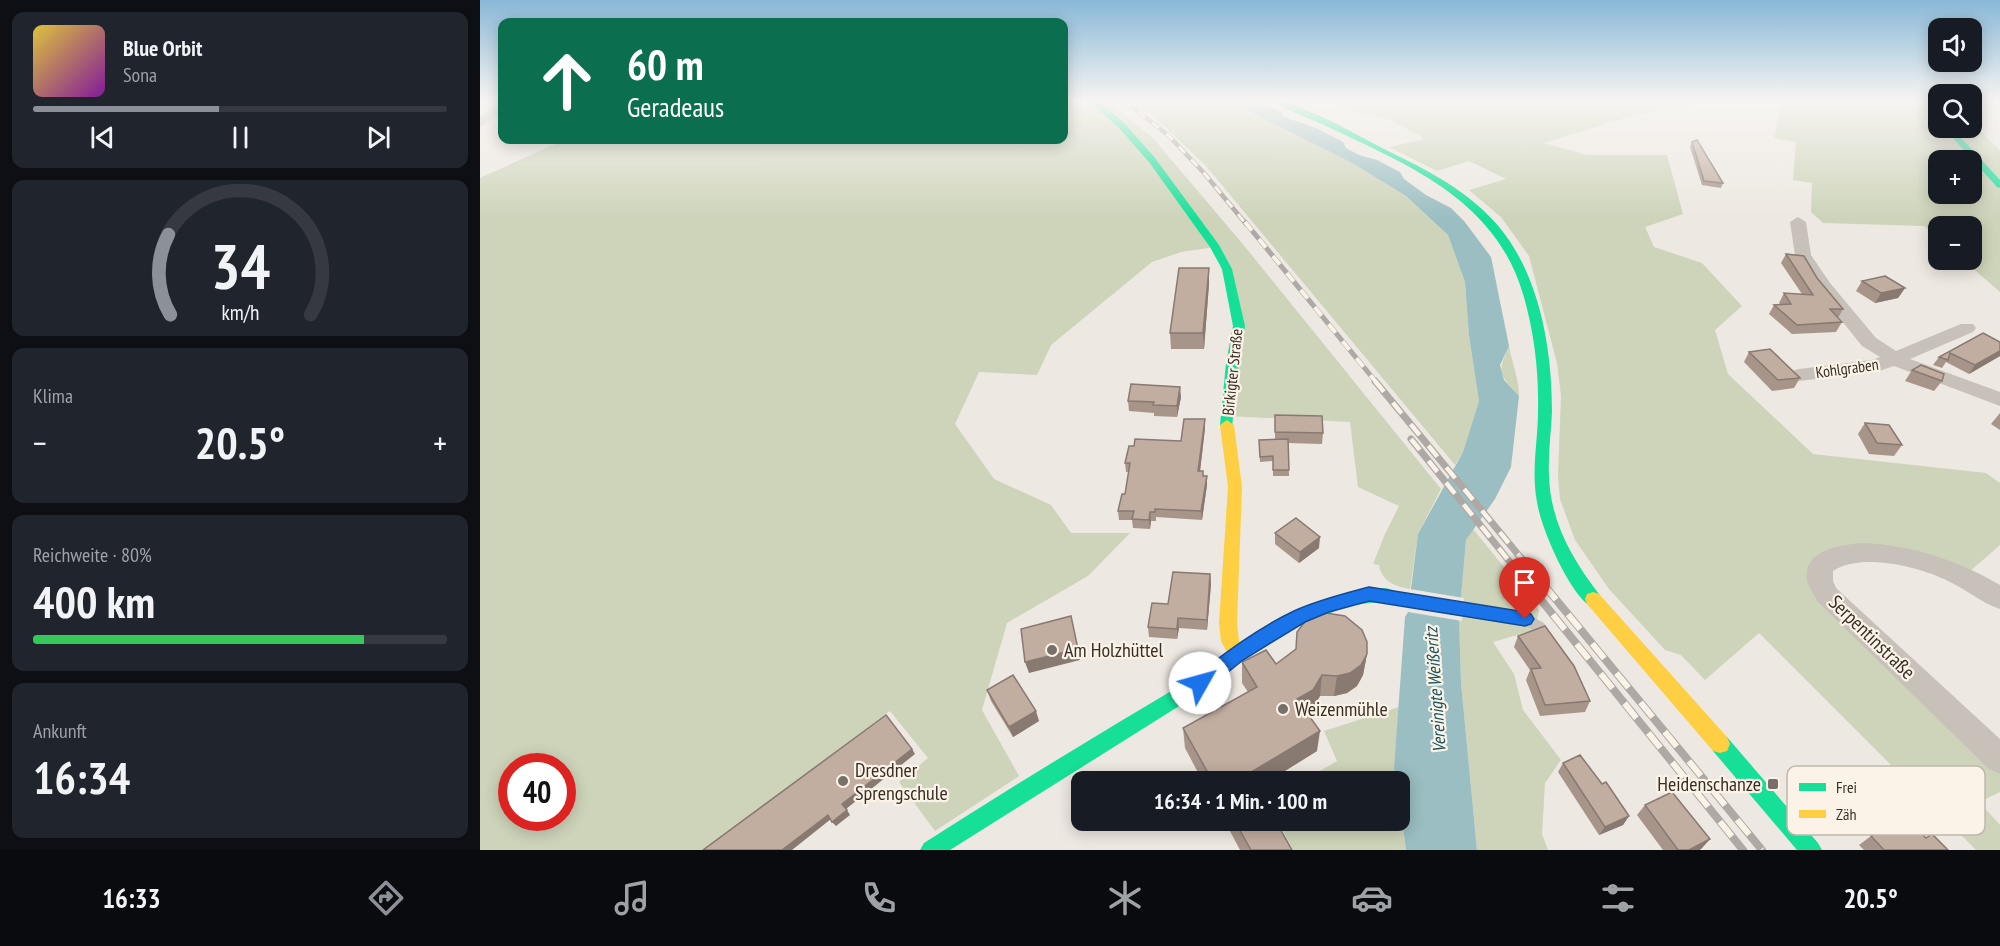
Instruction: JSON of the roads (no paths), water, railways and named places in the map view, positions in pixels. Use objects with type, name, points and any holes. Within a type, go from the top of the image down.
[{"type":"street","name":"Birkigter Straße","points":[[1134,140],[1152,160],[1215,247],[1227,269],[1239,326],[1232,363],[1226,432],[1235,487],[1228,623],[1230,641],[1237,655]]},
{"type":"street","points":[[1359,140],[1446,184],[1476,207],[1500,233],[1520,269],[1541,353],[1545,396],[1540,487],[1545,512],[1556,541],[1581,582],[1787,822]]},
{"type":"street","points":[[1959,140],[2000,185]]},
{"type":"street","name":"Kohlgraben","points":[[1798,222],[1803,255],[1823,286],[1869,342],[1894,359],[2000,399]]},
{"type":"street","name":"Kohlgraben","points":[[1798,375],[1876,366],[1967,328]]},
{"type":"street","name":"Serpentinstraße","points":[[2000,598],[1969,579],[1941,567],[1901,557],[1845,553],[1829,558],[1820,566],[1820,582],[1827,595],[2000,759]]},
{"type":"street","points":[[931,850],[1128,724],[1200,683],[1237,655],[1299,617],[1326,605],[1369,594],[1386,595]]},
{"type":"street","points":[[1798,835],[1811,850]]},
{"type":"lane","points":[[1386,595],[1409,601],[1525,619],[1539,627]]},
{"type":"lane","points":[[1200,683],[1201,700]]},
{"type":"water","name":"Vereinigte Weißeritz","points":[[1306,140],[1338,140],[1346,148],[1359,155],[1377,160],[1400,172],[1404,179],[1426,195],[1451,208],[1464,221],[1491,257],[1509,346],[1500,365],[1504,380],[1519,396],[1511,467],[1495,499],[1466,540],[1459,620],[1461,683],[1477,850],[1406,850],[1404,831],[1410,831],[1410,771],[1394,771],[1394,768],[1405,617],[1408,612],[1418,534],[1463,452],[1479,401],[1469,336],[1465,282],[1448,235],[1406,196],[1352,163]]},
{"type":"railway","points":[[1172,140],[1204,173],[1246,224]]},
{"type":"railway","points":[[1245,222],[1376,382]]},
{"type":"railway","points":[[1375,381],[1545,587]]},
{"type":"railway","points":[[1411,439],[1530,587]]},
{"type":"railway","points":[[1529,585],[1743,850]]},
{"type":"railway","points":[[1544,585],[1762,850]]},
{"type":"place","name":"Am Holzhüttel","points":[[1052,650]]},
{"type":"place","name":"Weizenmühle","points":[[1283,709]]},
{"type":"place","name":"Dresdner Sprengschule","points":[[843,781]]},
{"type":"place","name":"Heidenschanze","points":[[1773,784]]}]
